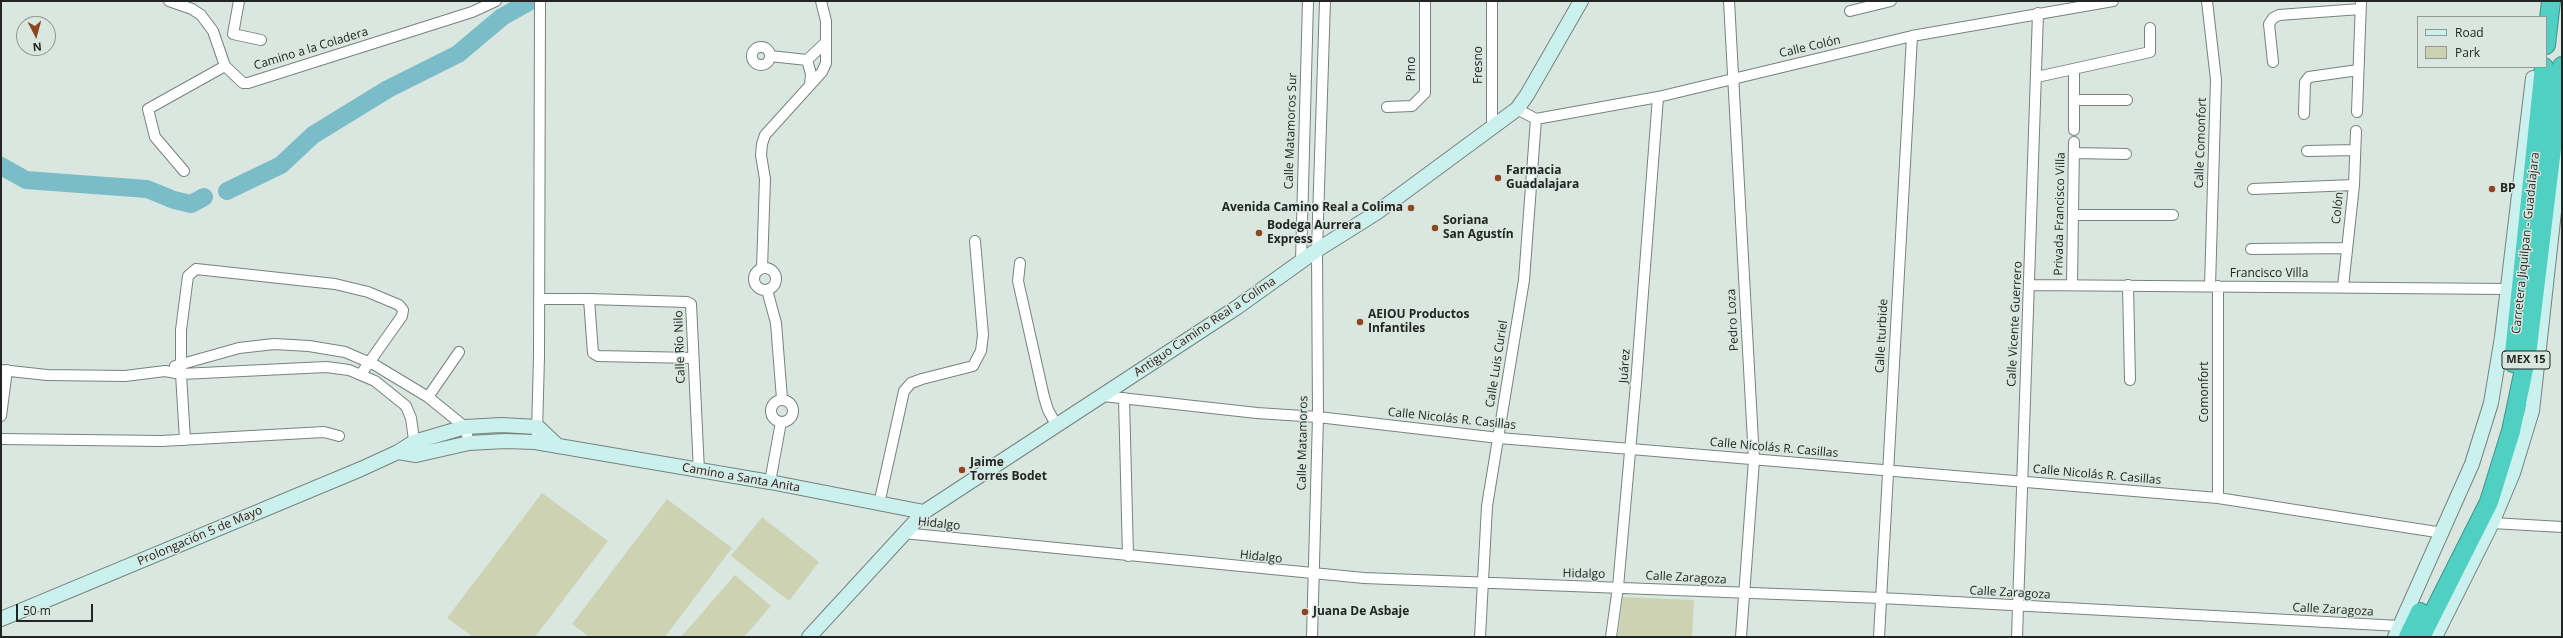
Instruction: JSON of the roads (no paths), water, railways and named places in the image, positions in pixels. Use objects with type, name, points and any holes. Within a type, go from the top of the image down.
[{"type":"highway","points":[[2547,26],[2548,7]]},
{"type":"highway","name":"Carretera Jiquilpan - Guadalajara","points":[[2422,637],[2488,502],[2511,431],[2527,355],[2562,66]]},
{"type":"highway","name":"Carretera Jiquilpan - Guadalajara","points":[[2401,633],[2477,499],[2500,433],[2514,358],[2537,71]]},
{"type":"street","name":"Camino a la Coladera","points":[[169,1],[192,9],[208,23],[213,31],[225,66],[243,83],[248,83],[472,12],[496,1]]},
{"type":"street","points":[[239,1],[233,34],[261,40]]},
{"type":"street","points":[[535,442],[538,427],[540,1]]},
{"type":"street","points":[[762,268],[765,179],[761,155],[762,144],[765,135],[822,72],[826,64],[824,44],[826,21],[822,1]]},
{"type":"street","name":"Calle Matamoros Sur","points":[[1301,261],[1308,1]]},
{"type":"street","points":[[1317,250],[1325,1]]},
{"type":"street","name":"Pino","points":[[1387,107],[1412,106],[1425,93],[1426,1]]},
{"type":"street","name":"Fresno","points":[[1492,1],[1492,128]]},
{"type":"street","name":"Antiguo Camino Real a Colima","points":[[809,637],[924,512],[1236,308],[1317,250],[1376,214],[1517,108],[1527,95],[1581,1]]},
{"type":"street","name":"Pedro Loza","points":[[1729,1],[1754,460],[1741,637]]},
{"type":"street","points":[[1850,11],[1891,1]]},
{"type":"street","name":"Calle Colón","points":[[1536,119],[1658,97],[1912,36],[2113,1]]},
{"type":"street","name":"Calle Comonfort","points":[[2207,1],[2216,80],[2214,286]]},
{"type":"street","points":[[2273,62],[2269,24],[2273,18],[2279,15],[2360,5],[2357,112]]},
{"type":"street","name":"Calle Vicente Guerrero","points":[[2017,637],[2038,13]]},
{"type":"street","points":[[2037,77],[2150,52],[2150,28]]},
{"type":"street","name":"Calle Iturbide","points":[[1879,637],[1912,36]]},
{"type":"street","points":[[770,56],[807,60],[824,44]]},
{"type":"street","points":[[807,60],[811,74],[810,85]]},
{"type":"street","points":[[184,171],[156,138],[148,110],[225,66]]},
{"type":"street","points":[[2074,69],[2074,130]]},
{"type":"street","points":[[2304,114],[2305,82],[2309,77],[2358,70]]},
{"type":"street","points":[[2401,633],[2472,464],[2491,403],[2537,71]]},
{"type":"street","points":[[1306,88],[1323,88]]},
{"type":"street","name":"Juárez","points":[[1611,637],[1618,587],[1631,449],[1658,97]]},
{"type":"street","points":[[2074,100],[2127,100]]},
{"type":"street","points":[[1517,108],[1536,119]]},
{"type":"street","name":"Calle Luis Curiel","points":[[1480,637],[1487,506],[1524,280],[1536,119]]},
{"type":"street","name":"Colón","points":[[2343,287],[2354,185],[2356,131]]},
{"type":"street","points":[[2435,637],[2492,523],[2513,473],[2532,411],[2562,139]]},
{"type":"street","name":"Privada Francisco Villa","points":[[2072,285],[2074,142]]},
{"type":"street","points":[[2307,151],[2355,150]]},
{"type":"street","points":[[2074,154],[2126,154]]},
{"type":"street","points":[[2253,189],[2354,185]]},
{"type":"street","points":[[2073,215],[2173,216]]},
{"type":"street","points":[[879,504],[904,391],[911,383],[922,379],[973,366],[981,351],[983,335],[975,241]]},
{"type":"street","points":[[2251,249],[2347,248]]},
{"type":"street","name":"Calle Matamoros","points":[[1312,637],[1318,417],[1317,250]]},
{"type":"street","points":[[1020,263],[1018,281],[1044,397],[1048,410],[1057,426]]},
{"type":"street","points":[[762,268],[771,270],[776,277],[774,286],[767,290],[758,289],[753,282],[755,273],[762,268]]},
{"type":"street","points":[[185,440],[180,374],[181,330],[186,283],[188,276],[196,269],[335,284],[368,292],[399,305],[403,310],[402,316],[362,374]]},
{"type":"street","name":"Francisco Villa","points":[[2030,285],[2508,289]]},
{"type":"street","points":[[2128,285],[2130,380]]},
{"type":"street","name":"Comonfort","points":[[2214,286],[2218,498]]},
{"type":"street","points":[[767,290],[776,323],[782,399]]},
{"type":"street","name":"Calle Río Nilo","points":[[539,299],[687,302],[693,308],[693,358],[699,471]]},
{"type":"street","points":[[589,299],[593,353],[598,356],[693,358]]},
{"type":"street","points":[[166,372],[181,362],[239,348],[274,344],[310,346],[345,352],[369,363],[428,397],[465,427],[469,443]]},
{"type":"street","points":[[428,397],[459,352]]},
{"type":"street","points":[[1,416],[4,370],[47,375],[125,376],[166,372],[180,374],[326,367],[362,374],[375,381],[406,406],[411,418],[415,449]]},
{"type":"street","name":"Calle Nicolás R. Casillas","points":[[1103,396],[1257,413],[1318,417],[1499,438],[2218,498],[2443,533]]},
{"type":"street","points":[[1124,398],[1128,556]]},
{"type":"street","points":[[782,399],[792,405],[793,413],[789,420],[781,422],[773,417],[770,408],[776,401],[782,399]]},
{"type":"street","points":[[770,482],[781,422]]},
{"type":"street","name":"Prolongación 5 de Mayo","points":[[415,449],[465,427],[501,425],[538,427]]},
{"type":"street","points":[[538,427],[558,446]]},
{"type":"street","points":[[1,440],[31,442],[185,440],[324,432],[339,436]]},
{"type":"street","name":"Prolongación 5 de Mayo","points":[[1,619],[398,452],[469,443],[505,441],[535,442]]},
{"type":"street","name":"Camino a Santa Anita","points":[[535,442],[770,482],[924,512]]},
{"type":"street","points":[[2492,523],[2562,527]]},
{"type":"street","name":"Hidalgo","points":[[903,534],[1313,575],[1483,584],[1618,587]]},
{"type":"street","name":"Calle Zaragoza","points":[[1618,587],[1881,598],[2018,606],[2401,633]]},
{"type":"waterway","points":[[227,191],[281,165],[313,135],[388,89],[458,54],[502,17],[527,3]]},
{"type":"waterway","points":[[1,166],[26,180],[147,189],[174,200],[191,204],[204,197]]},
{"type":"place","name":"Farmacia Guadalajara","points":[[1498,178]]},
{"type":"place","name":"BP","points":[[2492,189]]},
{"type":"place","name":"Avenida Camino Real a Colima","points":[[1411,208]]},
{"type":"place","name":"Soriana San Agustín","points":[[1435,228]]},
{"type":"place","name":"Bodega Aurrera Express","points":[[1259,233]]},
{"type":"place","name":"AEIOU Productos Infantiles","points":[[1360,322]]},
{"type":"place","name":"Jaime Torres Bodet","points":[[962,470]]},
{"type":"place","name":"Juana De Asbaje","points":[[1305,612]]}]
